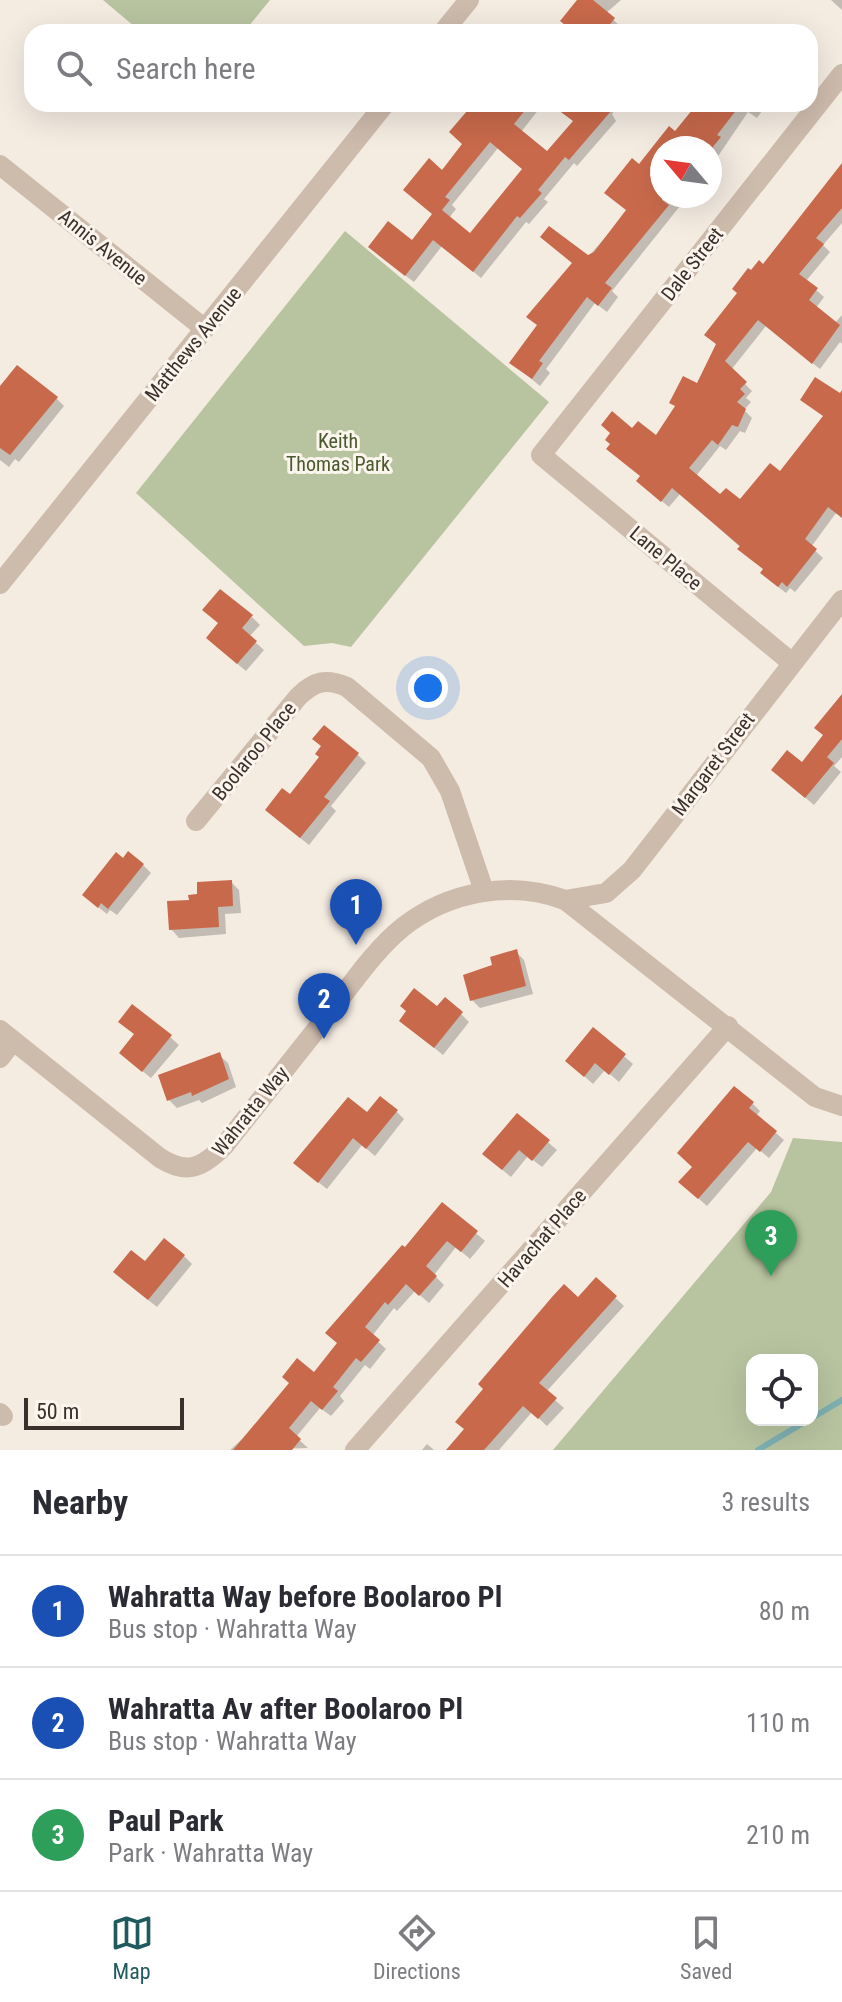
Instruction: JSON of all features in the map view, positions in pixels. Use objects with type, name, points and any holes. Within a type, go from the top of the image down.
[{"type":"street","points":[[450,24],[469,0]]},
{"type":"street","name":"Dale Street","points":[[818,104],[842,74]]},
{"type":"street","name":"Matthews Avenue","points":[[0,584],[379,112]]},
{"type":"street","name":"Dale Street","points":[[541,455],[812,112]]},
{"type":"street","name":"Annis Avenue","points":[[0,165],[205,329]]},
{"type":"street","name":"Lane Place","points":[[541,455],[791,662]]},
{"type":"street","name":"Margaret Street","points":[[565,900],[606,893],[619,884],[842,600]]},
{"type":"street","name":"Boolaroo Place","points":[[196,821],[298,697],[309,686],[332,681],[347,687],[431,758],[450,791],[484,891]]},
{"type":"street","name":"Wahratta Way","points":[[6,1036],[160,1158],[175,1168],[192,1169],[210,1161],[224,1146],[372,960],[403,928],[445,902],[484,891],[521,891],[565,900],[815,1097],[841,1106]]},
{"type":"street","name":"Havachat Place","points":[[355,1450],[728,1026]]},
{"type":"street","points":[[0,1058],[6,1036]]},
{"type":"green space","points":[[103,0],[270,0],[250,24],[132,24]]},
{"type":"green space","name":"Keith Thomas Park","points":[[345,231],[549,402],[351,647],[332,643],[304,646],[136,493]]},
{"type":"green space","points":[[793,1138],[842,1142],[842,1450],[553,1450],[771,1192]]},
{"type":"building","points":[[577,0],[593,0],[615,18],[610,24],[564,24],[560,21]]},
{"type":"building","points":[[466,112],[524,112],[514,124],[547,151],[573,121],[561,112],[610,112],[569,160],[565,157],[538,190],[542,193],[520,218],[517,216],[473,272],[433,240],[405,276],[368,247],[388,221],[412,240],[432,214],[403,190],[429,158],[442,170],[462,144],[449,132]],"holes":[[[490,142],[522,169],[470,233],[442,210],[450,200],[445,197]]]},
{"type":"building","points":[[690,112],[735,112],[719,136],[661,136],[669,126],[675,131]]},
{"type":"building","points":[[650,150],[650,208],[667,208],[605,283],[612,288],[598,306],[587,297],[539,361],[543,363],[532,379],[509,363],[537,325],[526,317],[572,263],[540,237],[549,226],[588,255],[594,252],[626,210],[604,193],[632,158],[639,164]]},
{"type":"building","points":[[842,163],[842,208],[816,238],[824,244],[799,274],[818,288],[809,300],[840,325],[812,364],[758,320],[725,361],[747,382],[740,389],[745,394],[737,402],[746,409],[738,427],[732,425],[718,445],[712,440],[689,468],[720,494],[726,488],[740,499],[770,463],[780,471],[823,416],[800,400],[815,377],[840,393],[842,390],[842,518],[828,507],[805,539],[817,549],[787,587],[782,582],[778,587],[760,573],[763,569],[737,549],[740,546],[672,488],[661,502],[636,481],[640,476],[606,449],[610,444],[605,440],[610,433],[601,425],[612,411],[632,428],[638,421],[656,435],[675,406],[669,403],[683,376],[697,383],[716,344],[704,335],[737,293],[732,289],[748,268],[751,270],[759,260],[763,264]]},
{"type":"building","points":[[17,365],[58,397],[10,455],[0,448],[0,386]]},
{"type":"building","points":[[220,589],[253,615],[242,628],[257,641],[237,664],[206,638],[218,623],[202,610]]},
{"type":"building","points":[[842,694],[842,739],[827,757],[834,763],[805,798],[771,770],[787,750],[802,762],[823,735],[814,728]]},
{"type":"building","points":[[324,725],[359,753],[324,797],[330,801],[300,838],[265,810],[282,788],[290,794],[319,757],[315,754],[321,746],[312,739]]},
{"type":"building","points":[[128,851],[144,864],[108,909],[101,903],[98,908],[82,895],[116,852],[123,858]]},
{"type":"building","points":[[232,880],[233,906],[218,907],[219,927],[169,930],[167,901],[189,900],[188,895],[197,894],[197,882]]},
{"type":"building","points":[[517,949],[526,986],[470,1001],[463,975],[492,965],[490,957]]},
{"type":"building","points":[[414,988],[437,1006],[445,997],[463,1012],[434,1048],[399,1021],[406,1011],[400,1006]]},
{"type":"building","points":[[132,1004],[172,1035],[142,1072],[119,1053],[134,1034],[118,1022]]},
{"type":"building","points":[[593,1027],[626,1054],[609,1075],[595,1063],[584,1077],[565,1061]]},
{"type":"building","points":[[220,1052],[229,1079],[192,1096],[191,1092],[167,1101],[158,1075]]},
{"type":"building","points":[[734,1086],[754,1102],[749,1108],[777,1131],[760,1152],[748,1142],[698,1199],[678,1182],[692,1167],[677,1153]]},
{"type":"building","points":[[380,1096],[398,1110],[366,1149],[353,1138],[318,1183],[293,1163],[348,1097],[367,1112]]},
{"type":"building","points":[[517,1113],[550,1140],[532,1161],[519,1150],[502,1170],[482,1154]]},
{"type":"building","points":[[442,1202],[478,1231],[461,1252],[447,1241],[426,1266],[437,1276],[419,1296],[406,1284],[388,1305],[385,1302],[365,1327],[380,1340],[361,1362],[356,1358],[333,1387],[338,1391],[322,1410],[311,1401],[289,1428],[301,1439],[292,1450],[233,1450],[289,1383],[282,1377],[297,1358],[314,1372],[337,1343],[325,1333]]},
{"type":"building","points":[[164,1238],[185,1255],[148,1300],[113,1272],[131,1250],[145,1261]]},
{"type":"building","points":[[596,1277],[617,1296],[539,1383],[557,1398],[538,1419],[523,1406],[484,1450],[446,1450],[464,1429],[455,1422],[483,1389],[478,1384],[552,1297],[564,1284],[578,1297]]},
{"type":"waterway","points":[[818,1414],[842,1400]]},
{"type":"waterway","points":[[758,1450],[798,1426]]},
{"type":"place","name":"Wahratta Way before Boolaroo Pl","points":[[356,945]]},
{"type":"place","name":"Wahratta Av after Boolaroo Pl","points":[[324,1039]]},
{"type":"place","name":"Paul Park","points":[[771,1276]]}]
